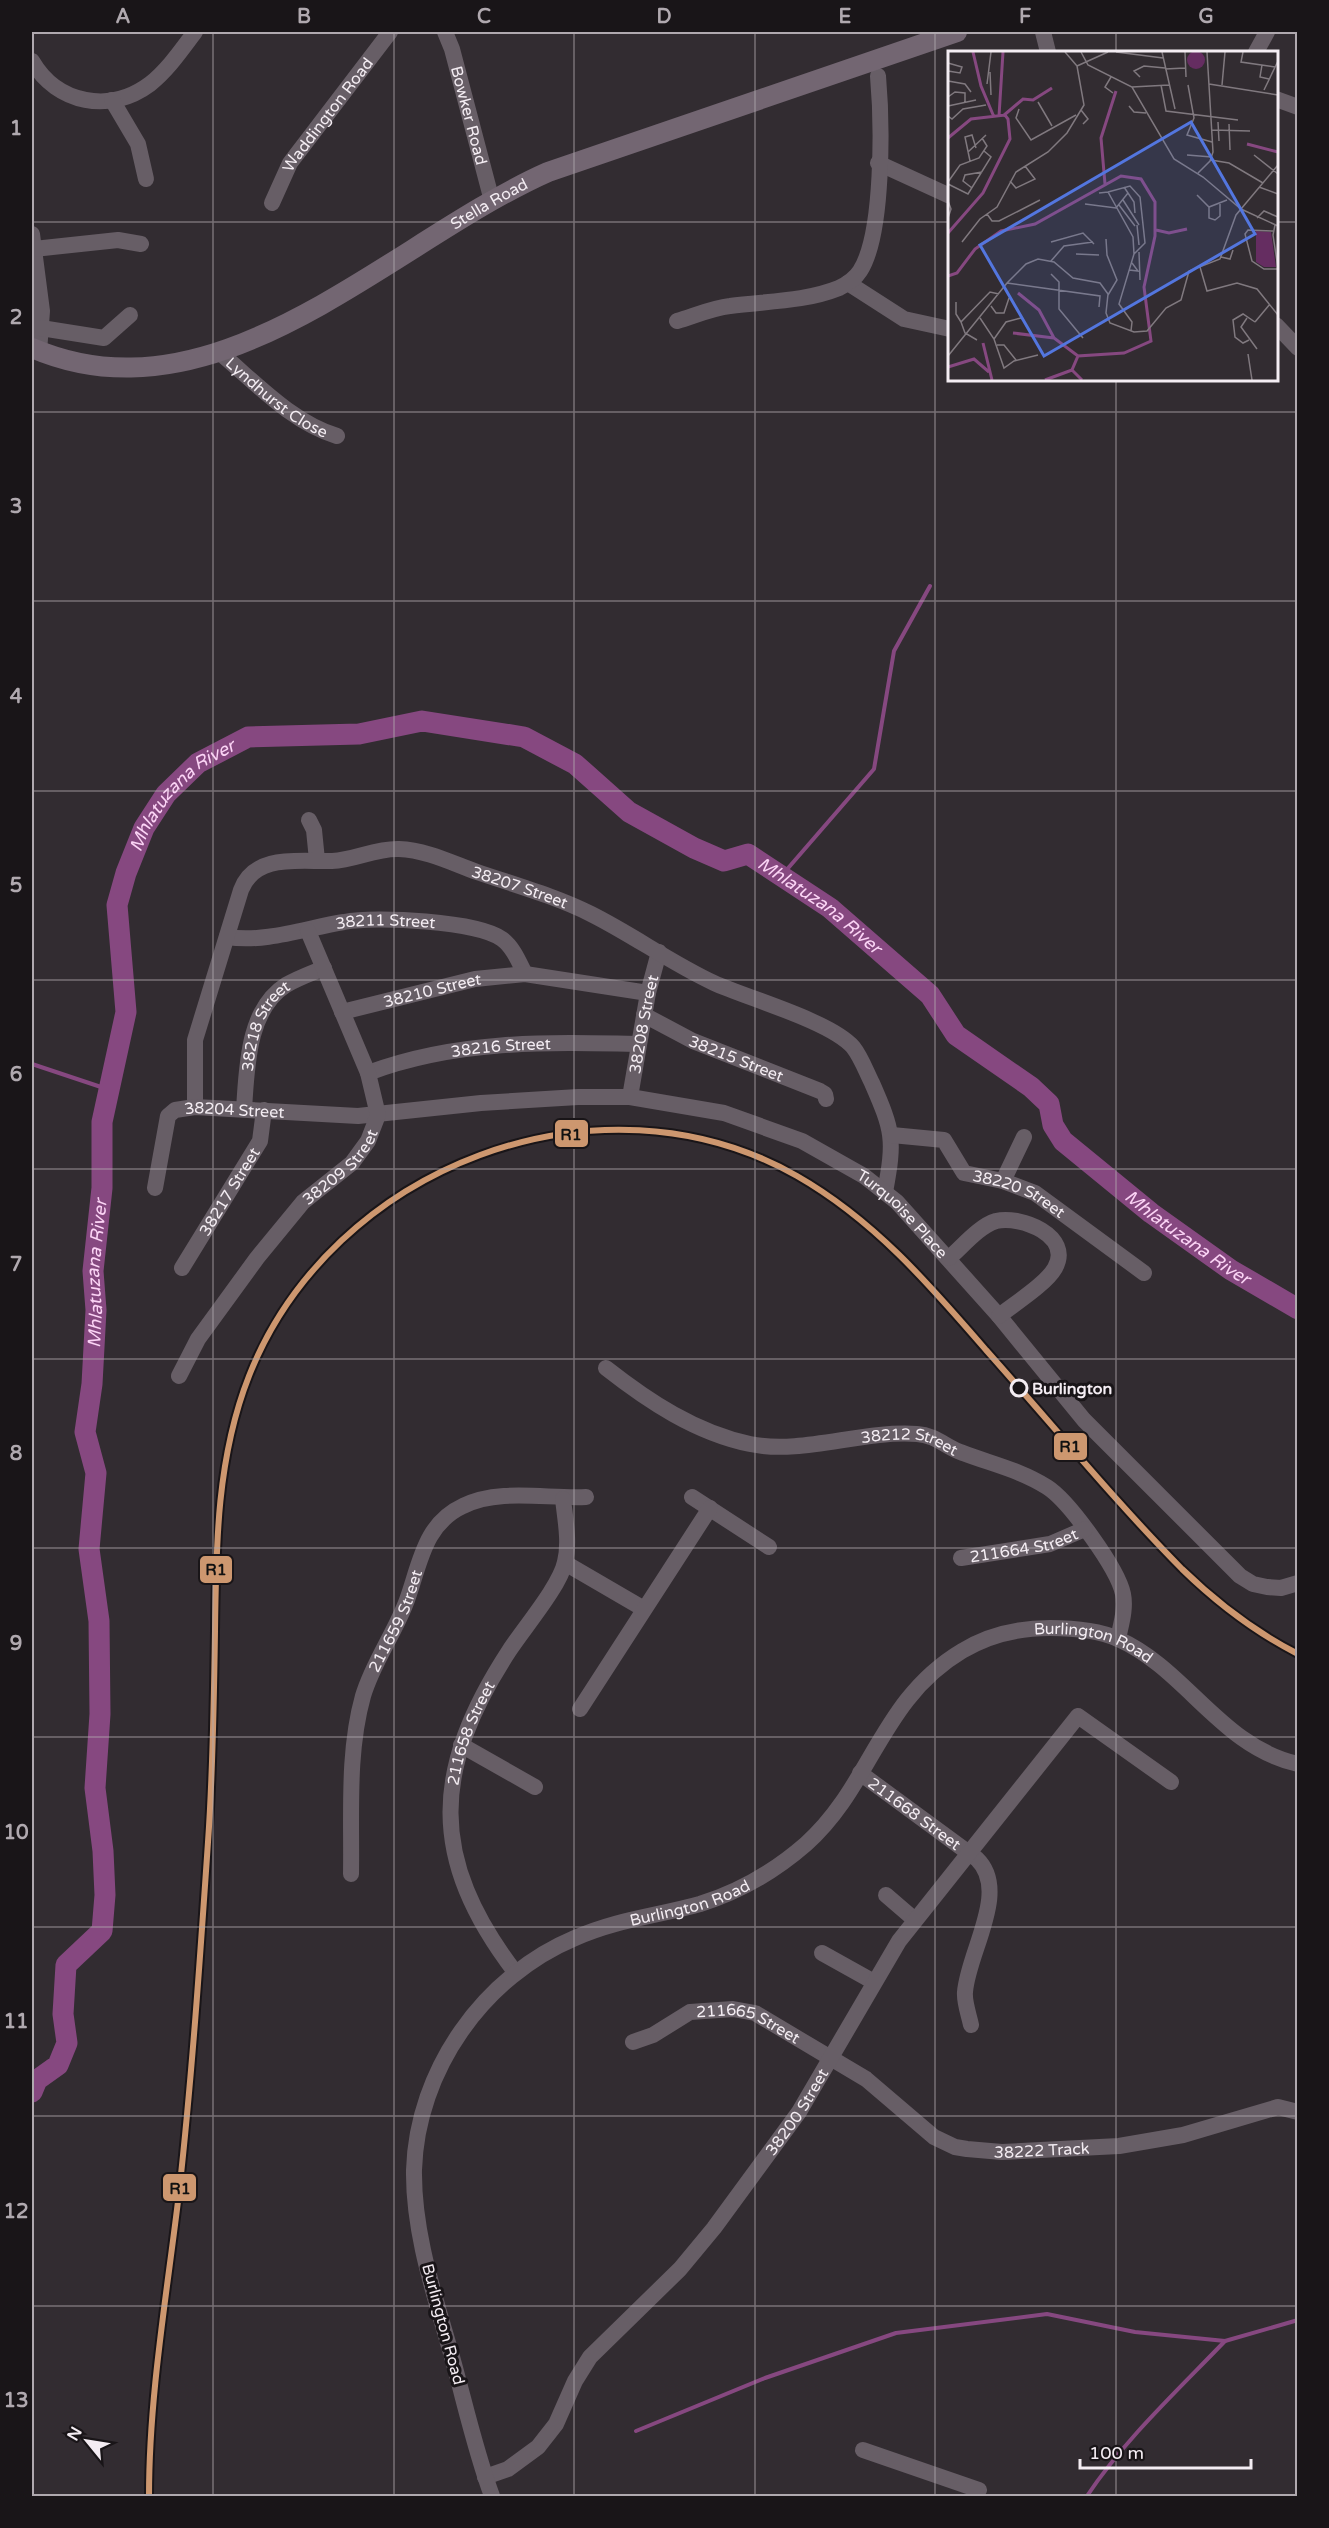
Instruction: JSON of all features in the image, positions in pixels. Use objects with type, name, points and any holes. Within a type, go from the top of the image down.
[{"type":"main road","name":"Stella Road","points":[[35,350],[73,363],[115,368],[174,362],[219,352],[259,338],[300,318],[492,201],[533,179],[580,159],[757,102],[957,32]]},
{"type":"street","points":[[32,61],[46,81],[61,92],[88,102],[112,100],[140,91],[151,83],[195,32]]},
{"type":"street","name":"Waddington Road","points":[[272,203],[290,163],[390,32]]},
{"type":"street","name":"Bowker Road","points":[[445,32],[452,49],[492,201]]},
{"type":"street","points":[[1043,32],[1048,51]]},
{"type":"street","points":[[1257,51],[1267,32]]},
{"type":"street","points":[[677,321],[726,306],[793,300],[830,291],[848,283],[861,270],[872,235],[881,131],[878,76]]},
{"type":"street","points":[[112,100],[138,144],[146,179]]},
{"type":"street","points":[[1278,100],[1298,107]]},
{"type":"street","points":[[878,163],[948,195]]},
{"type":"street","points":[[35,350],[41,328],[42,311],[33,241],[118,240],[141,244]]},
{"type":"street","points":[[848,283],[904,319],[948,329]]},
{"type":"street","points":[[41,328],[104,338],[130,315]]},
{"type":"street","points":[[1278,327],[1298,348]]},
{"type":"street","name":"Lyndhurst Close","points":[[219,352],[298,417],[317,430],[337,436]]},
{"type":"street","points":[[309,820],[314,830],[316,860]]},
{"type":"street","name":"38207 Street","points":[[195,1107],[195,1040],[244,882],[254,870],[282,862],[334,861],[389,849],[423,853],[570,904],[709,980],[789,1012],[850,1044],[863,1064],[889,1122],[892,1136],[885,1192]]},
{"type":"street","name":"38211 Street","points":[[226,937],[254,938],[308,931],[343,922],[387,919],[478,930],[494,934],[507,944],[525,974]]},
{"type":"street","name":"38209 Street","points":[[179,1376],[198,1339],[257,1258],[303,1202],[352,1163],[368,1141],[378,1115],[368,1072],[308,931]]},
{"type":"street","name":"38208 Street","points":[[630,1097],[648,993],[659,952]]},
{"type":"street","name":"38218 Street","points":[[244,1109],[248,1059],[258,1022],[285,986],[324,968]]},
{"type":"street","name":"38210 Street","points":[[342,1012],[475,979],[525,974],[648,993]]},
{"type":"street","name":"38215 Street","points":[[644,1016],[693,1041],[820,1091],[825,1094],[826,1099]]},
{"type":"street","name":"38216 Street","points":[[368,1072],[435,1053],[477,1046],[560,1043],[638,1044]]},
{"type":"street","name":"Turquoise Place","points":[[378,1115],[481,1102],[578,1096],[630,1097],[693,1106],[752,1121],[818,1148],[885,1192],[949,1258],[1084,1420],[1240,1576],[1253,1584],[1267,1587],[1281,1588],[1298,1583]]},
{"type":"street","name":"38204 Street","points":[[155,1188],[168,1116],[175,1110],[195,1107],[333,1116],[378,1115]]},
{"type":"street","name":"38217 Street","points":[[182,1268],[260,1141],[264,1110]]},
{"type":"street","name":"38220 Street","points":[[892,1136],[944,1140],[964,1173],[1003,1181],[1035,1193],[1144,1273]]},
{"type":"street","points":[[1003,1181],[1024,1137]]},
{"type":"street","points":[[949,1258],[984,1228],[996,1221],[1012,1221],[1035,1226],[1054,1243],[1058,1255],[1053,1271],[999,1316]]},
{"type":"street","name":"38212 Street","points":[[606,1368],[671,1412],[722,1437],[777,1447],[866,1435],[929,1436],[958,1452],[1009,1467],[1049,1488],[1064,1501],[1085,1529],[1108,1563],[1123,1594],[1124,1608],[1118,1639]]},
{"type":"street","name":"211659 Street","points":[[351,1874],[354,1754],[363,1696],[407,1600],[428,1539],[449,1514],[479,1500],[499,1497],[586,1497]]},
{"type":"street","points":[[692,1497],[769,1547]]},
{"type":"street","points":[[563,1498],[565,1563],[644,1609]]},
{"type":"street","points":[[580,1708],[710,1508]]},
{"type":"street","name":"211664 Street","points":[[962,1558],[1050,1544],[1085,1529]]},
{"type":"street","name":"211658 Street","points":[[515,1972],[481,1923],[467,1896],[456,1862],[450,1813],[453,1778],[460,1745],[478,1701],[565,1563]]},
{"type":"street","name":"Burlington Road","points":[[492,2496],[431,2282],[417,2216],[414,2170],[425,2104],[448,2052],[480,2007],[515,1972],[548,1949],[603,1926],[698,1904],[748,1885],[783,1863],[819,1832],[860,1773],[902,1704],[921,1682],[940,1664],[972,1645],[992,1637],[1026,1629],[1050,1628],[1076,1629],[1118,1639],[1166,1672],[1242,1740],[1292,1763]]},
{"type":"street","name":"38200 Street","points":[[485,2477],[508,2469],[548,2436],[575,2381],[590,2357],[625,2320],[680,2269],[710,2234],[777,2144],[874,1982],[915,1920],[1078,1716],[1171,1782]]},
{"type":"street","points":[[460,1745],[535,1787]]},
{"type":"street","name":"211668 Street","points":[[860,1773],[970,1853],[989,1874],[990,1895],[964,1995],[971,2025]]},
{"type":"street","points":[[886,1895],[915,1920]]},
{"type":"street","points":[[822,1953],[874,1982]]},
{"type":"street","name":"211665 Street","points":[[633,2043],[653,2035],[690,2012],[743,2009],[754,2013],[830,2058]]},
{"type":"street","name":"38222 Track","points":[[830,2058],[866,2079],[934,2137],[955,2147],[981,2152],[1119,2146],[1152,2141],[1215,2126],[1278,2107],[1298,2112]]},
{"type":"street","points":[[863,2450],[979,2490]]},
{"type":"street","points":[[942,2496],[948,2480]]},
{"type":"waterway","points":[[783,874],[874,769],[894,651],[930,586]]},
{"type":"waterway","name":"Mhlatuzana River","points":[[32,2092],[37,2080],[58,2065],[67,2043],[63,2014],[66,1965],[102,1931],[105,1895],[103,1851],[95,1788],[100,1714],[99,1621],[89,1549],[96,1473],[85,1432],[92,1384],[96,1310],[93,1271],[102,1188],[102,1122],[126,1012],[117,905],[126,873],[144,828],[166,794],[198,763],[248,737],[359,734],[422,721],[524,737],[575,764],[629,812],[694,848],[724,861],[748,854],[830,908],[930,995],[956,1035],[1031,1087],[1049,1104],[1053,1125],[1063,1141],[1151,1213],[1231,1270],[1298,1309]]},
{"type":"waterway","points":[[32,1064],[110,1090]]},
{"type":"waterway","points":[[636,2431],[765,2378],[896,2333],[1047,2314],[1135,2332],[1225,2341],[1298,2320]]},
{"type":"waterway","points":[[1087,2496],[1135,2435],[1225,2341]]},
{"type":"transit line","name":"R1","points":[[149,2496],[155,2382],[179,2193],[195,2018],[211,1789],[216,1566],[220,1501],[230,1438],[249,1376],[288,1303],[341,1241],[406,1191],[480,1155],[558,1135],[639,1130],[720,1144],[797,1176],[851,1212],[899,1255],[965,1325],[1107,1488],[1182,1569],[1237,1616],[1298,1654]]},
{"type":"place","name":"Burlington","points":[[1019,1388]]}]
